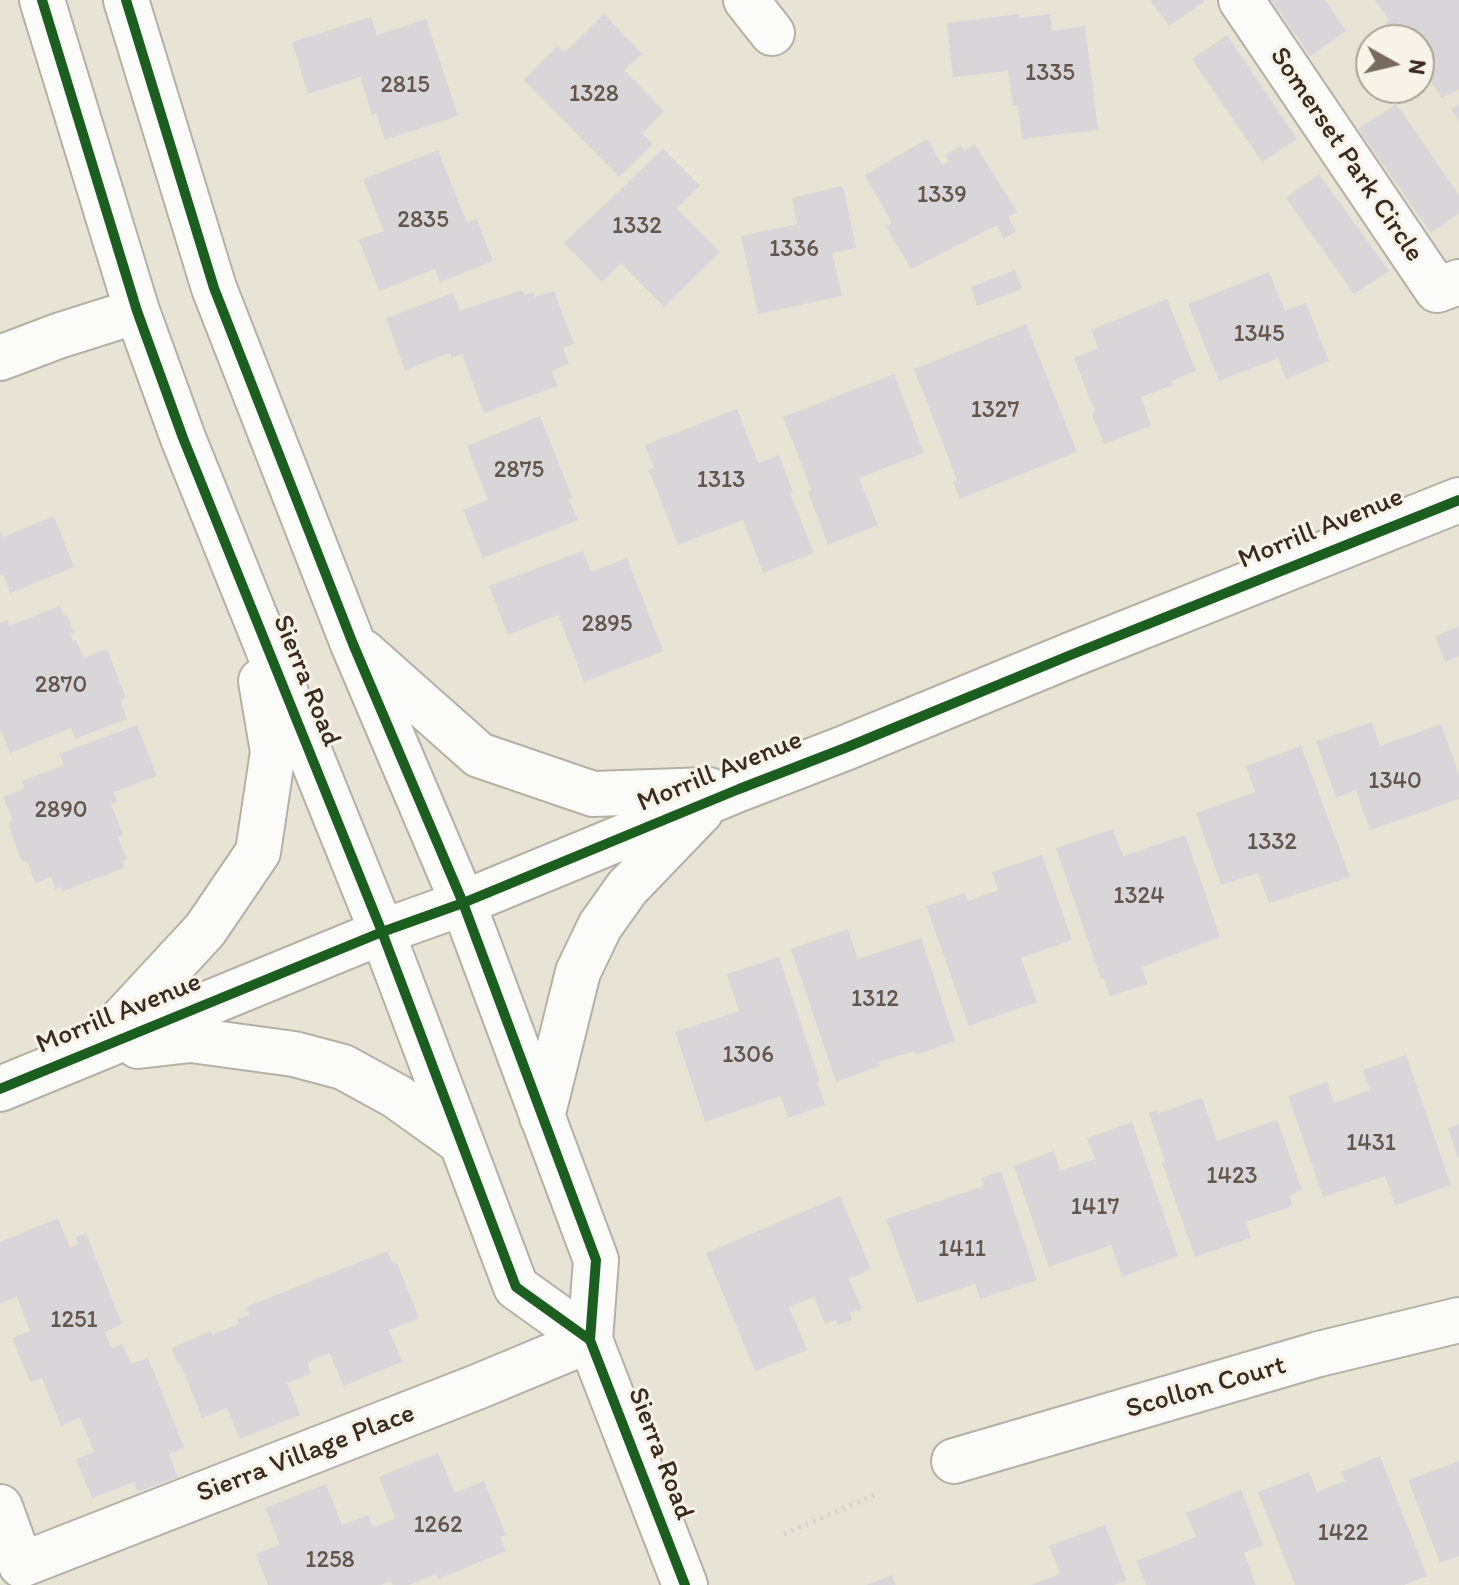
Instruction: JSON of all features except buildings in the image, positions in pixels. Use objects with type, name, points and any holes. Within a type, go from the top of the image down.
[{"type":"street","name":"Sierra Road","points":[[42,0],[137,311],[183,438],[382,932],[516,1287],[590,1340]]},
{"type":"street","name":"Sierra Road","points":[[126,0],[214,288],[353,644],[463,903],[596,1260],[590,1340],[685,1585]]},
{"type":"street","name":"Somerset Park Circle","points":[[1241,0],[1437,290],[1459,282]]},
{"type":"street","points":[[0,358],[137,311]]},
{"type":"street","name":"Morrill Avenue","points":[[0,1089],[382,932],[463,903],[1459,500]]},
{"type":"street","points":[[92,1051],[205,930],[258,852],[273,752],[249,604]]},
{"type":"street","points":[[353,644],[479,755],[593,794],[726,794]]},
{"type":"street","points":[[542,1117],[578,972],[600,926],[627,888],[726,794]]},
{"type":"street","points":[[92,1051],[191,1040],[294,1054],[343,1067],[396,1096],[459,1141]]},
{"type":"street","name":"Scollon Court","points":[[954,1461],[1319,1354],[1459,1320]]},
{"type":"street","name":"Sierra Village Place","points":[[0,1507],[24,1575],[590,1340]]},
{"type":"path","points":[[784,1534],[877,1494]]},
{"type":"cycle path","points":[[42,0],[137,311],[183,438],[382,932],[516,1287],[590,1340]]},
{"type":"cycle path","points":[[126,0],[214,288],[353,644],[463,903],[596,1260],[590,1340],[685,1585]]},
{"type":"cycle path","points":[[0,1089],[382,932],[463,903],[1459,500]]}]
